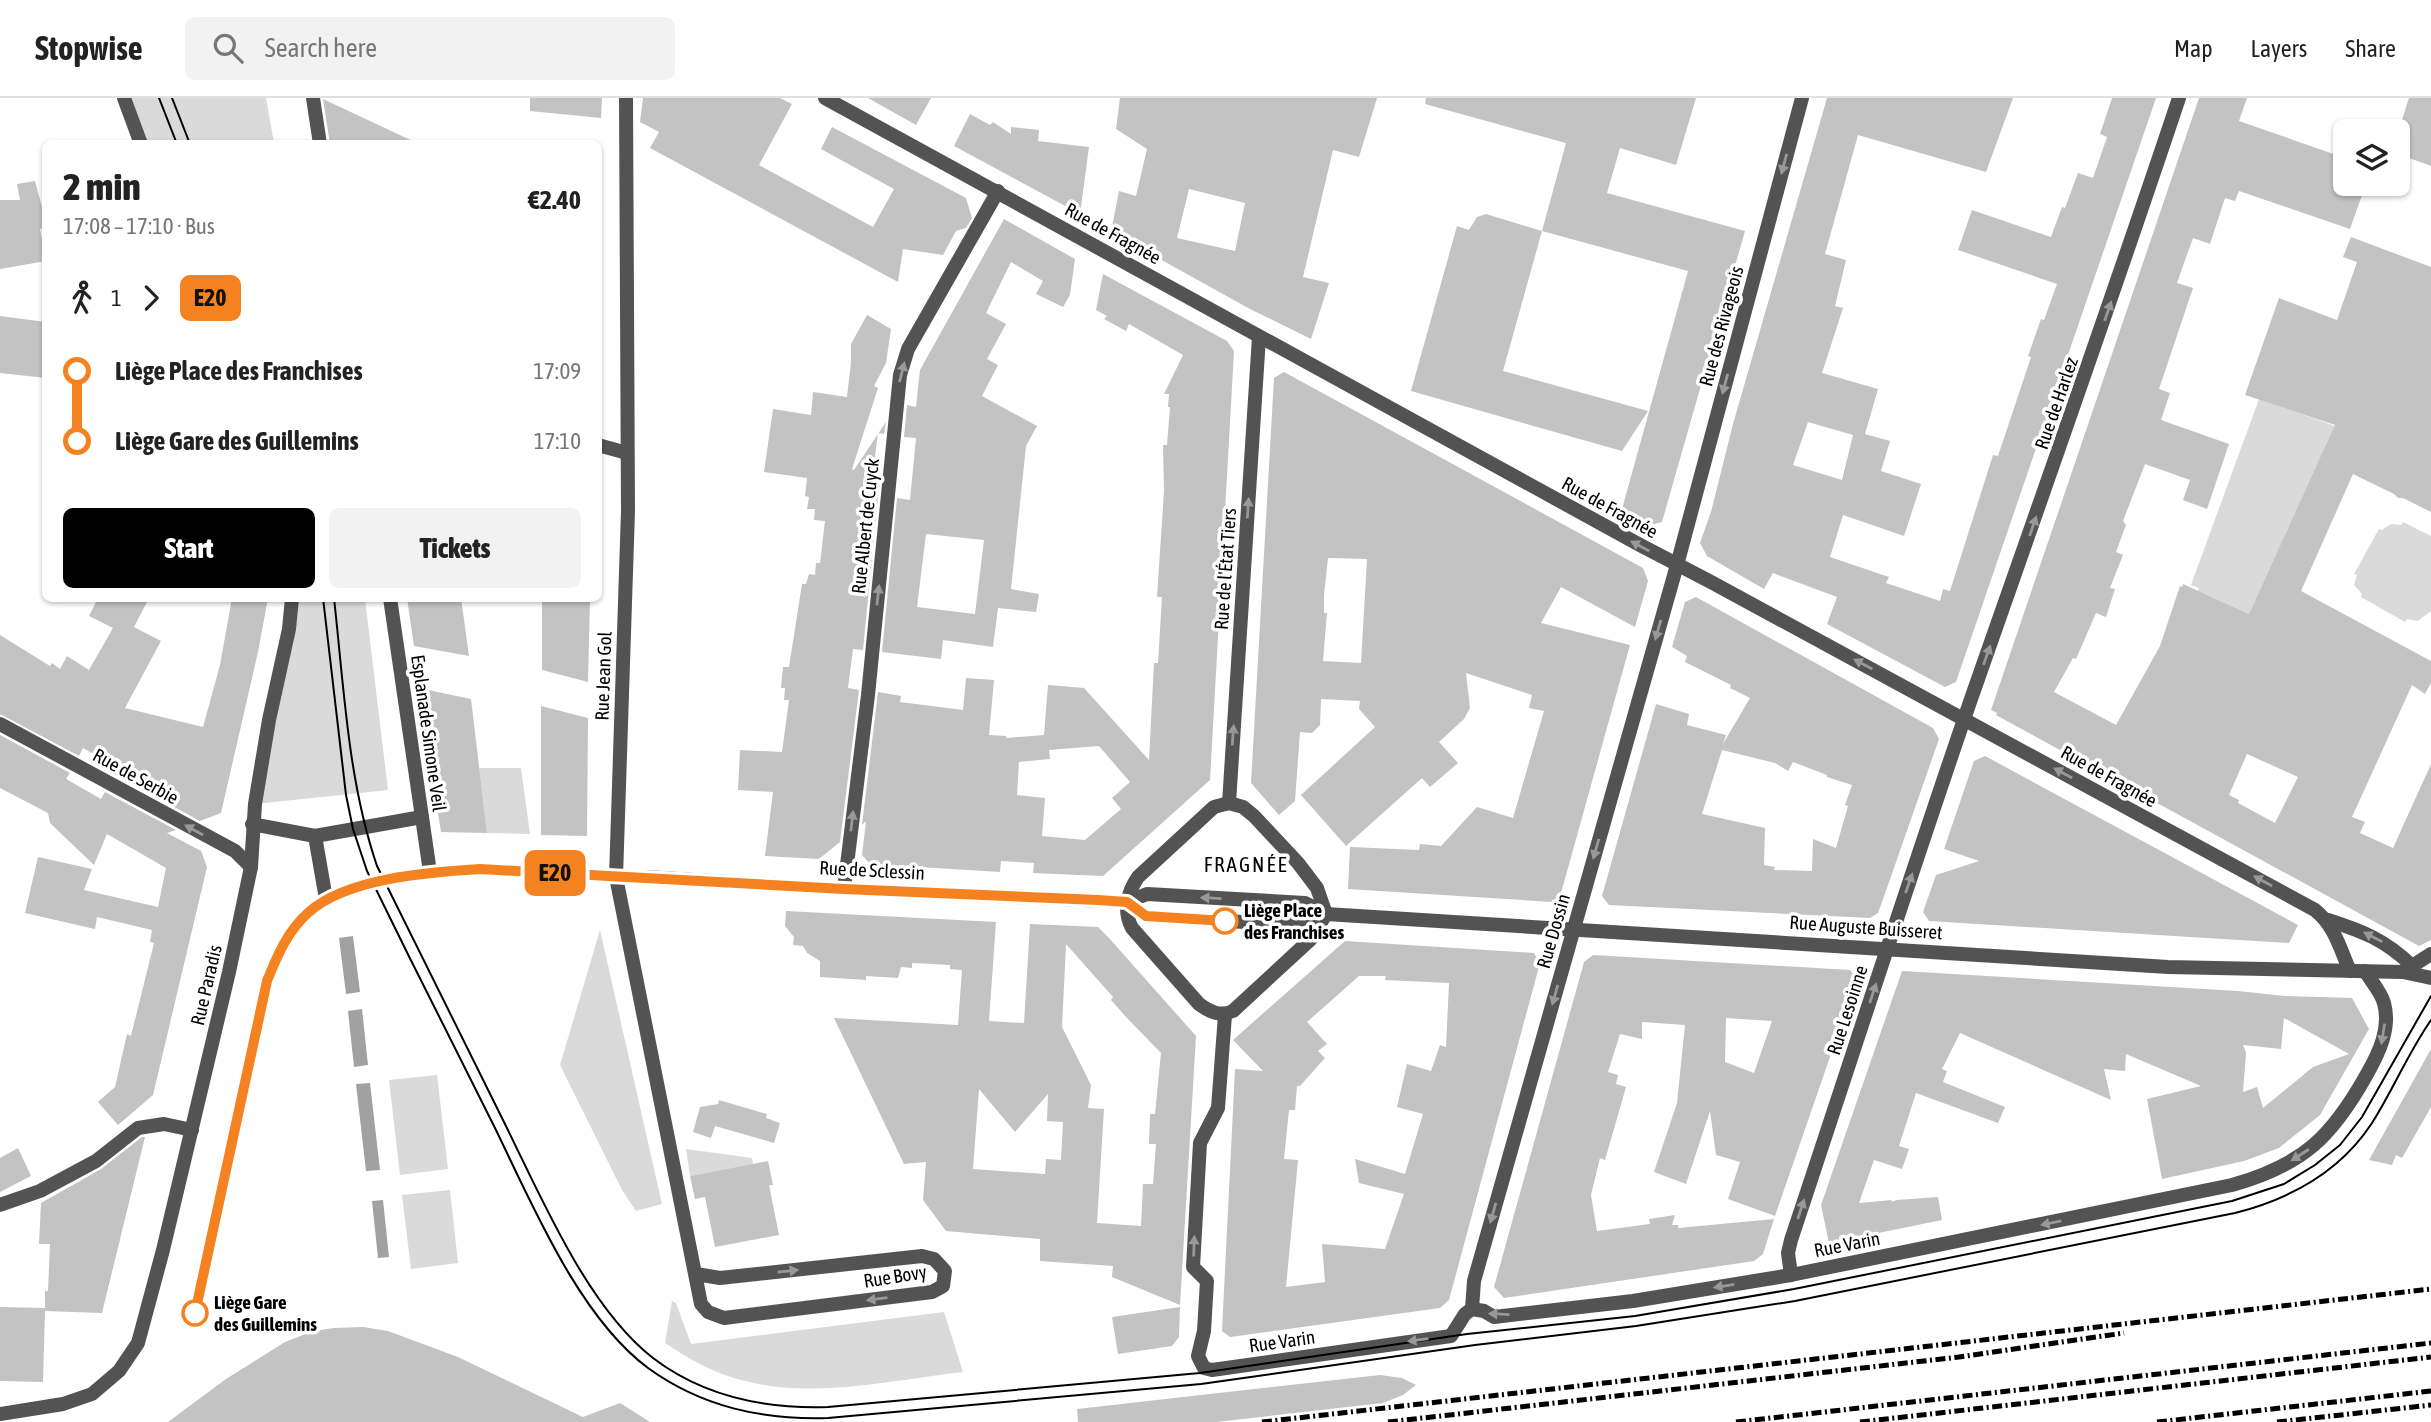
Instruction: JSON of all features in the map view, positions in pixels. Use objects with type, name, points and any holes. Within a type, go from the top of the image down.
[{"type":"street","points":[[124,98],[140,140]]},
{"type":"street","points":[[313,98],[319,140]]},
{"type":"street","name":"Rue Jean Gol","points":[[616,877],[628,511],[626,98]]},
{"type":"street","name":"Rue de Fragnée","points":[[825,98],[1677,565],[2315,910],[2328,920],[2372,935],[2396,950],[2408,969]]},
{"type":"street","name":"Rue des Rivageois","points":[[1677,565],[1802,98]]},
{"type":"street","name":"Rue de Harlez","points":[[1965,719],[2081,390],[2179,98]]},
{"type":"street","name":"Rue Albert de Cuyck","points":[[844,889],[868,695],[900,375],[908,349],[998,191]]},
{"type":"street","name":"Rue de l'État Tiers","points":[[1229,803],[1259,337]]},
{"type":"street","points":[[602,446],[627,453]]},
{"type":"street","name":"Rue Dossin","points":[[1472,1309],[1474,1281],[1677,565]]},
{"type":"street","name":"Rue Paradis","points":[[0,1414],[63,1404],[92,1394],[119,1371],[138,1343],[152,1297],[251,867],[252,824],[289,629],[292,602]]},
{"type":"street","name":"Esplanade Simone Veil","points":[[391,602],[430,873]]},
{"type":"street","name":"Rue Lesoinne","points":[[1791,1275],[1788,1253],[1791,1240],[1965,719]]},
{"type":"street","name":"Rue de Serbie","points":[[0,724],[234,851],[251,867]]},
{"type":"street","points":[[1229,803],[1243,807],[1254,816],[1298,863],[1317,888],[1326,914],[1311,939],[1233,1011],[1225,1015],[1209,1011],[1199,1004],[1132,928],[1128,919],[1127,902],[1138,877],[1214,807],[1229,803]]},
{"type":"street","points":[[252,824],[315,836],[422,817]]},
{"type":"street","points":[[315,836],[326,899]]},
{"type":"street","name":"Rue de Sclessin","points":[[616,877],[1127,902]]},
{"type":"street","name":"Rue Bovy","points":[[616,877],[701,1304],[708,1312],[724,1318],[932,1292],[943,1286],[945,1271],[934,1259],[922,1256],[720,1278],[696,1274]]},
{"type":"street","points":[[1127,902],[1147,894],[1305,903],[1326,914]]},
{"type":"street","points":[[1127,902],[1146,916],[1180,919],[1294,925],[1310,923],[1326,914]]},
{"type":"street","name":"Rue Auguste Buisseret","points":[[1326,914],[2168,967],[2357,971],[2408,969],[2431,978]]},
{"type":"street","points":[[2328,920],[2357,971]]},
{"type":"street","points":[[2408,969],[2431,954]]},
{"type":"street","name":"Rue Varin","points":[[1225,1015],[1218,1108],[1200,1143],[1195,1201],[1193,1267],[1207,1281],[1204,1331],[1198,1356],[1204,1368],[1212,1370],[1451,1336],[1465,1314],[1472,1309],[1484,1311],[1494,1317],[1633,1301],[1791,1275],[2232,1185],[2277,1169],[2328,1133],[2348,1108],[2378,1056],[2383,1040],[2384,1004],[2357,971]]},
{"type":"street","points":[[0,1205],[40,1191],[96,1161],[138,1128],[164,1124],[191,1130]]},
{"type":"shaded area","points":[[123,98],[266,98],[273,140],[140,140]]},
{"type":"shaded area","points":[[2259,399],[2335,426],[2249,614],[2205,594],[2197,594],[2199,588],[2191,585]]},
{"type":"shaded area","points":[[2403,522],[2431,536],[2431,611],[2418,621],[2407,619],[2405,622],[2361,597],[2362,594],[2354,585],[2357,575],[2354,574],[2379,529],[2391,524],[2401,525]]},
{"type":"shaded area","points":[[291,602],[365,602],[388,790],[255,804]]},
{"type":"shaded area","points":[[479,768],[521,768],[530,834],[487,833]]},
{"type":"shaded area","points":[[600,930],[662,1204],[636,1211],[622,1190],[560,1065]]},
{"type":"shaded area","points":[[353,936],[360,992],[346,994],[339,938]]},
{"type":"shaded area","points":[[362,1009],[368,1065],[354,1067],[348,1011]]},
{"type":"shaded area","points":[[437,1075],[448,1169],[400,1175],[389,1080]]},
{"type":"shaded area","points":[[370,1083],[380,1170],[366,1171],[356,1084]]},
{"type":"shaded area","points":[[686,1149],[752,1158],[753,1164],[690,1176]]},
{"type":"shaded area","points":[[450,1190],[458,1263],[411,1269],[402,1195]]},
{"type":"shaded area","points":[[383,1200],[389,1257],[378,1258],[372,1201]]},
{"type":"shaded area","points":[[672,1301],[676,1303],[691,1344],[944,1312],[963,1372],[842,1387],[781,1387],[751,1383],[722,1374],[665,1343]]},
{"type":"building","points":[[530,98],[602,98],[601,118],[530,111]]},
{"type":"building","points":[[643,98],[780,98],[792,104],[759,165],[873,227],[894,189],[821,149],[832,127],[966,198],[972,218],[966,228],[956,231],[943,255],[903,249],[898,282],[650,148],[659,132],[640,122]]},
{"type":"building","points":[[868,98],[931,98],[916,125]]},
{"type":"building","points":[[1120,98],[1377,98],[1359,157],[1333,150],[1303,277],[1329,283],[1311,339],[1250,309],[1111,232],[1119,191],[1136,196],[1147,149],[1116,129]],"holes":[[[1189,189],[1245,203],[1235,251],[1177,238]]]},
{"type":"building","points":[[1426,98],[1696,98],[1676,165],[1620,148],[1607,193],[1745,231],[1662,522],[1651,525],[1622,509],[1688,271],[1542,231],[1566,143],[1425,104]]},
{"type":"building","points":[[1827,98],[2013,98],[1986,172],[1858,135],[1825,254],[1846,260],[1835,306],[1843,308],[1822,373],[1878,389],[1865,434],[1890,441],[1881,471],[1921,484],[1904,536],[1843,515],[1830,557],[1889,577],[1886,583],[1940,601],[1943,589],[1950,591],[1993,455],[1998,456],[2031,357],[2028,356],[2057,284],[1958,250],[1972,210],[2051,237],[2078,173],[2093,178],[2107,137],[2100,134],[2112,98],[2156,98],[1956,682],[1945,687],[1827,624],[1837,597],[1773,573],[1764,589],[1707,556],[1700,543],[1711,512],[1733,424]],"holes":[[[1808,422],[1853,435],[1842,480],[1793,465]]]},
{"type":"building","points":[[2199,98],[2247,98],[2239,121],[2333,154],[2333,196],[2362,196],[2350,229],[2239,191],[2235,201],[2225,198],[2210,244],[2193,238],[2177,283],[2193,288],[2159,389],[2170,393],[2161,420],[2229,444],[2207,509],[2183,500],[2190,480],[2145,464],[2123,521],[2126,525],[2116,552],[2123,555],[2110,588],[2115,589],[2106,617],[2096,613],[2076,659],[2073,658],[2054,692],[2116,725],[2160,646],[2180,586],[2183,584],[2249,614],[2335,425],[2245,395],[2279,298],[2337,320],[2357,262],[2343,257],[2351,237],[2431,267],[2431,512],[2353,474],[2301,591],[2431,661],[2431,683],[2425,694],[2412,685],[2352,817],[2365,822],[2360,833],[2393,848],[2431,764],[2431,940],[2419,946],[1996,715],[1997,713],[1991,710]],"holes":[[[2247,754],[2298,777],[2275,823],[2238,803],[2239,800],[2229,795]]]},
{"type":"building","points":[[2409,98],[2431,98],[2431,166],[2410,158],[2410,119],[2402,119]]},
{"type":"building","points":[[323,99],[410,140],[329,140]]},
{"type":"building","points":[[970,114],[990,125],[993,122],[1011,134],[1011,127],[1039,130],[1038,141],[1089,147],[1080,214],[954,146]]},
{"type":"building","points":[[35,181],[42,207],[42,262],[0,269],[0,200],[20,200],[17,184]]},
{"type":"building","points":[[1486,214],[1542,231],[1503,371],[1648,411],[1622,451],[1411,391],[1457,226],[1469,230],[1477,217]]},
{"type":"building","points":[[1004,219],[1075,259],[1070,295],[1063,307],[1036,294],[1043,281],[1011,262],[986,313],[1006,324],[987,359],[998,365],[982,396],[1037,426],[1026,446],[1011,589],[1039,594],[1036,612],[998,608],[993,647],[943,640],[941,659],[882,652],[897,498],[910,500],[916,438],[904,437],[907,405],[916,407],[920,370]],"holes":[[[926,534],[984,540],[975,614],[917,607]]]},
{"type":"building","points":[[1103,274],[1227,341],[1234,351],[1210,780],[1103,876],[1033,873],[1034,863],[1001,861],[1000,872],[870,864],[862,855],[866,821],[862,825],[878,692],[901,696],[900,702],[963,710],[966,678],[994,680],[989,735],[1006,738],[1044,735],[1048,685],[1084,688],[1149,760],[1154,663],[1158,663],[1162,597],[1157,597],[1164,491],[1163,445],[1167,445],[1170,407],[1169,394],[1164,394],[1183,355],[1129,324],[1126,331],[1104,319],[1107,316],[1096,310]],"holes":[[[1099,746],[1130,782],[1112,798],[1121,809],[1085,840],[1042,836],[1045,798],[1017,795],[1019,762],[1050,759],[1049,750]]]},
{"type":"building","points":[[867,315],[891,329],[886,363],[874,386],[878,388],[852,469],[854,470],[878,434],[870,495],[878,496],[863,650],[853,649],[848,688],[859,690],[840,842],[819,859],[765,856],[773,792],[738,790],[740,750],[782,752],[789,700],[784,700],[785,688],[781,688],[783,667],[789,667],[802,584],[806,584],[809,574],[815,575],[816,563],[820,563],[825,521],[814,520],[815,509],[807,509],[807,478],[764,472],[773,409],[811,415],[813,392],[847,397],[851,344]]},
{"type":"building","points":[[0,316],[42,321],[42,378],[0,373]]},
{"type":"building","points":[[1284,372],[1643,568],[1648,581],[1635,627],[1561,587],[1541,623],[1630,645],[1563,886],[1560,895],[1552,902],[1348,889],[1350,847],[1419,850],[1420,844],[1441,846],[1477,807],[1513,818],[1544,711],[1529,708],[1532,695],[1466,673],[1470,708],[1464,719],[1439,742],[1458,763],[1430,787],[1422,778],[1346,846],[1301,795],[1375,727],[1359,709],[1360,701],[1321,699],[1320,725],[1312,733],[1300,732],[1295,801],[1279,815],[1251,783],[1274,378]],"holes":[[[1328,558],[1367,559],[1361,663],[1323,661],[1327,613],[1324,613],[1324,595]]]},
{"type":"building","points":[[886,422],[884,434],[879,433]]},
{"type":"building","points":[[1696,597],[1933,728],[1939,739],[1878,913],[1870,918],[1609,905],[1602,896],[1656,704],[1689,714],[1687,725],[1726,735],[1723,744],[1750,698],[1730,688],[1731,685],[1685,662],[1687,656],[1672,647],[1685,602]],"holes":[[[1722,750],[1775,763],[1788,771],[1793,762],[1852,785],[1836,848],[1813,839],[1812,871],[1774,870],[1775,867],[1764,865],[1765,828],[1702,814]]]},
{"type":"building","points":[[96,602],[147,602],[134,627],[161,641],[125,708],[203,727],[220,665],[231,602],[267,602],[221,813],[200,821],[115,775],[118,768],[83,748],[79,756],[0,714],[0,635],[50,666],[52,663],[60,669],[67,656],[89,670],[113,628],[89,616]]},
{"type":"building","points":[[408,602],[462,602],[469,656],[414,646]]},
{"type":"building","points":[[542,602],[590,602],[588,682],[542,670]]},
{"type":"building","points":[[418,688],[471,699],[487,833],[441,832]]},
{"type":"building","points":[[541,706],[588,718],[587,836],[541,835]]},
{"type":"building","points":[[0,735],[70,773],[66,779],[101,799],[105,792],[176,830],[167,833],[201,851],[207,867],[153,1095],[118,1125],[98,1102],[115,1087],[127,1034],[131,1036],[154,943],[150,942],[152,930],[97,917],[95,929],[25,913],[38,857],[92,869],[84,890],[158,907],[166,868],[107,834],[94,865],[50,823],[48,813],[0,788]]},
{"type":"building","points":[[1985,756],[2298,925],[2289,943],[1929,921],[1923,912],[1936,875],[1979,861],[1944,849],[1974,761]]},
{"type":"building","points":[[786,911],[996,922],[989,1021],[1024,1023],[1030,924],[1098,927],[1196,1036],[1180,1305],[1112,1277],[1113,1266],[1040,1261],[1040,1239],[946,1231],[923,1200],[926,1162],[904,1164],[834,1018],[958,1025],[962,970],[950,969],[950,965],[912,963],[912,968],[901,967],[898,978],[866,976],[866,980],[820,977],[820,961],[807,953],[803,946],[793,945],[794,937],[785,926]],"holes":[[[1066,944],[1113,997],[1111,1000],[1161,1053],[1155,1114],[1150,1114],[1149,1144],[1156,1144],[1153,1184],[1143,1184],[1141,1226],[1097,1223],[1104,1109],[1088,1108],[1091,1085],[1062,1027]],[[979,1089],[1015,1132],[1048,1094],[1047,1121],[1063,1122],[1061,1160],[1046,1159],[1045,1174],[973,1169]]]},
{"type":"building","points":[[1345,941],[1534,953],[1540,963],[1449,1300],[1440,1308],[1230,1337],[1222,1331],[1235,1069],[1263,1071],[1233,1040]],"holes":[[[1359,976],[1386,976],[1385,980],[1449,983],[1446,1047],[1440,1045],[1431,1071],[1407,1064],[1397,1107],[1423,1114],[1405,1174],[1355,1159],[1359,1183],[1404,1194],[1385,1249],[1322,1244],[1325,1282],[1286,1287],[1298,1160],[1284,1159],[1289,1110],[1295,1110],[1297,1086],[1300,1086],[1325,1058],[1318,1051],[1327,1044],[1307,1022]]]},
{"type":"building","points":[[1593,955],[1850,970],[1857,979],[1775,1216],[1728,1199],[1740,1162],[1716,1155],[1710,1111],[1686,1184],[1654,1172],[1677,1103],[1685,1025],[1642,1022],[1642,1039],[1620,1034],[1608,1072],[1618,1075],[1616,1084],[1626,1087],[1605,1160],[1600,1158],[1591,1195],[1597,1231],[1650,1224],[1649,1219],[1675,1215],[1672,1225],[1678,1225],[1678,1228],[1774,1219],[1763,1254],[1754,1261],[1504,1298],[1494,1287],[1584,962]],"holes":[[[1726,1018],[1772,1021],[1754,1073],[1725,1062]]]},
{"type":"building","points":[[1902,971],[2352,998],[2369,1029],[2320,1115],[2279,1148],[2244,1161],[2162,1179],[2147,1099],[2201,1086],[2126,1054],[2125,1071],[2104,1069],[2111,1100],[1960,1033],[1942,1069],[1947,1071],[1943,1082],[2005,1107],[1998,1123],[1916,1093],[1899,1146],[1909,1149],[1902,1169],[1874,1160],[1859,1203],[1938,1197],[1942,1220],[1829,1243],[1821,1205]],"holes":[[[2284,1018],[2349,1054],[2313,1067],[2263,1108],[2257,1087],[2243,1092],[2246,1053],[2243,1045],[2281,1049]]]},
{"type":"building","points":[[2431,1049],[2431,1107],[2402,1158],[2396,1155],[2392,1165],[2369,1160]]},
{"type":"building","points":[[719,1100],[767,1114],[766,1118],[780,1123],[774,1143],[715,1126],[711,1138],[693,1132],[700,1107],[718,1104]]},
{"type":"building","points":[[145,1137],[102,1313],[45,1311],[43,1382],[0,1381],[0,1307],[45,1308],[50,1244],[39,1244],[41,1203],[101,1169]]},
{"type":"building","points":[[18,1148],[31,1176],[0,1192],[0,1158]]},
{"type":"building","points":[[768,1161],[773,1185],[769,1185],[779,1235],[715,1247],[705,1197],[695,1199],[690,1176]]},
{"type":"building","points":[[1180,1307],[1179,1337],[1172,1346],[1118,1354],[1112,1317]]},
{"type":"building","points":[[363,1327],[388,1331],[458,1357],[583,1417],[620,1403],[650,1422],[168,1422],[226,1379],[285,1342],[313,1331]]},
{"type":"building","points":[[1380,1375],[1402,1378],[1416,1385],[1403,1395],[1383,1403],[1216,1422],[1078,1422],[1077,1409]]},
{"type":"tram line","points":[[159,98],[175,140]]},
{"type":"tram line","points":[[172,98],[188,140]]},
{"type":"tram line","points":[[323,602],[346,795],[353,829],[367,871],[541,1224],[579,1290],[600,1320],[623,1346],[648,1368],[690,1393],[756,1413],[780,1417],[828,1418],[1201,1384],[1475,1345],[1636,1326],[1795,1301],[2235,1213],[2294,1191],[2345,1156],[2372,1123],[2431,1020]]},
{"type":"tram line","points":[[334,602],[353,768],[367,834],[377,866],[549,1214],[606,1309],[653,1358],[693,1382],[714,1391],[758,1403],[828,1407],[1200,1373],[1467,1334],[1635,1316],[1794,1289],[2232,1201],[2284,1184],[2315,1165],[2340,1145],[2362,1117],[2431,996]]},
{"type":"railway","points":[[1262,1422],[2431,1289]]},
{"type":"railway","points":[[1388,1422],[1959,1357],[2124,1333]]},
{"type":"railway","points":[[1736,1422],[2431,1343]]},
{"type":"railway","points":[[1860,1422],[2431,1357]]},
{"type":"railway","points":[[2157,1422],[2431,1391]]},
{"type":"railway","points":[[2277,1422],[2431,1405]]},
{"type":"bus line","name":"E20","points":[[195,1313],[267,981],[277,955],[292,932],[307,913],[326,899],[384,880],[480,869],[1127,902],[1146,916],[1225,921]]},
{"type":"place","name":"Liège Place des Franchises","points":[[1225,921]]},
{"type":"place","name":"Liège Gare des Guillemins","points":[[195,1313]]},
{"type":"district","name":"FRAGNÉE","points":[[1246,865]]}]
